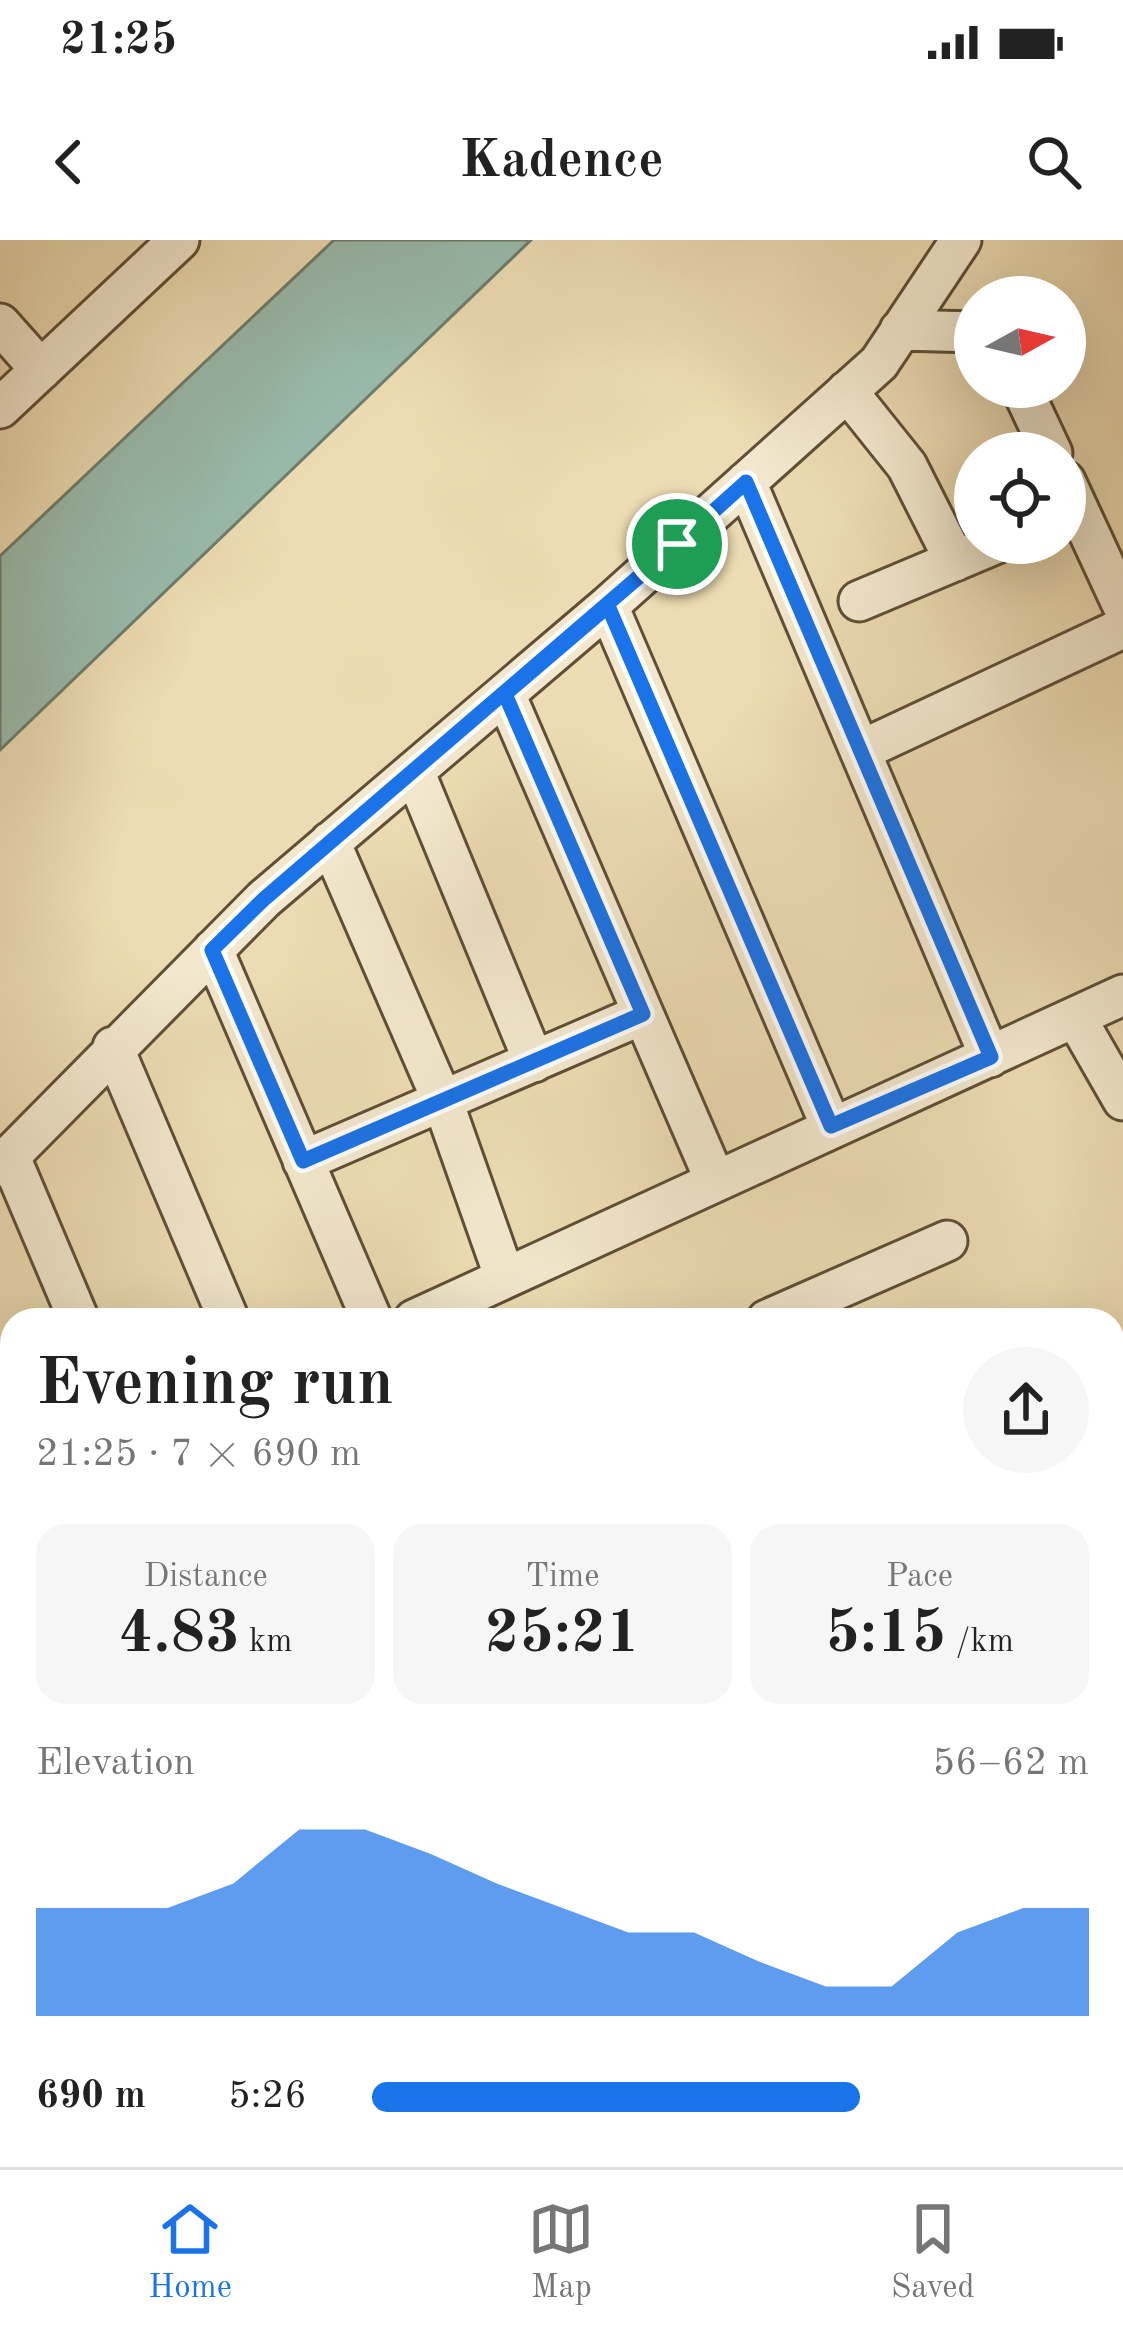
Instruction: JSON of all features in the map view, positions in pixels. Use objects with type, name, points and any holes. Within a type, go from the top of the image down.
[{"type":"street","points":[[0,408],[179,240]]},
{"type":"street","points":[[73,1308],[5,1161],[113,1047],[330,842],[608,606],[879,363],[961,240]]},
{"type":"street","points":[[0,324],[41,370]]},
{"type":"street","points":[[900,330],[954,331]]},
{"type":"street","points":[[847,391],[907,466],[954,559]]},
{"type":"street","points":[[746,482],[991,1057]]},
{"type":"street","points":[[1086,534],[1123,606]]},
{"type":"street","points":[[859,601],[954,561]]},
{"type":"street","points":[[608,606],[831,1126]]},
{"type":"street","points":[[860,751],[1123,628]]},
{"type":"street","points":[[505,694],[715,1180]]},
{"type":"street","points":[[414,771],[534,1062]]},
{"type":"street","points":[[330,842],[443,1102],[505,1278]]},
{"type":"street","points":[[212,950],[367,1308]]},
{"type":"street","points":[[440,1308],[1123,995]]},
{"type":"street","points":[[303,1161],[643,1014]]},
{"type":"street","points":[[1076,1018],[1123,1100]]},
{"type":"street","points":[[113,1047],[224,1308]]},
{"type":"street","points":[[796,1308],[947,1241]]},
{"type":"shaded area","points":[[334,240],[531,240],[0,750],[0,556]]},
{"type":"route","points":[[746,482],[991,1057],[831,1126],[608,606],[505,694],[643,1014],[303,1161],[212,950],[264,899],[677,544],[746,482]]}]
